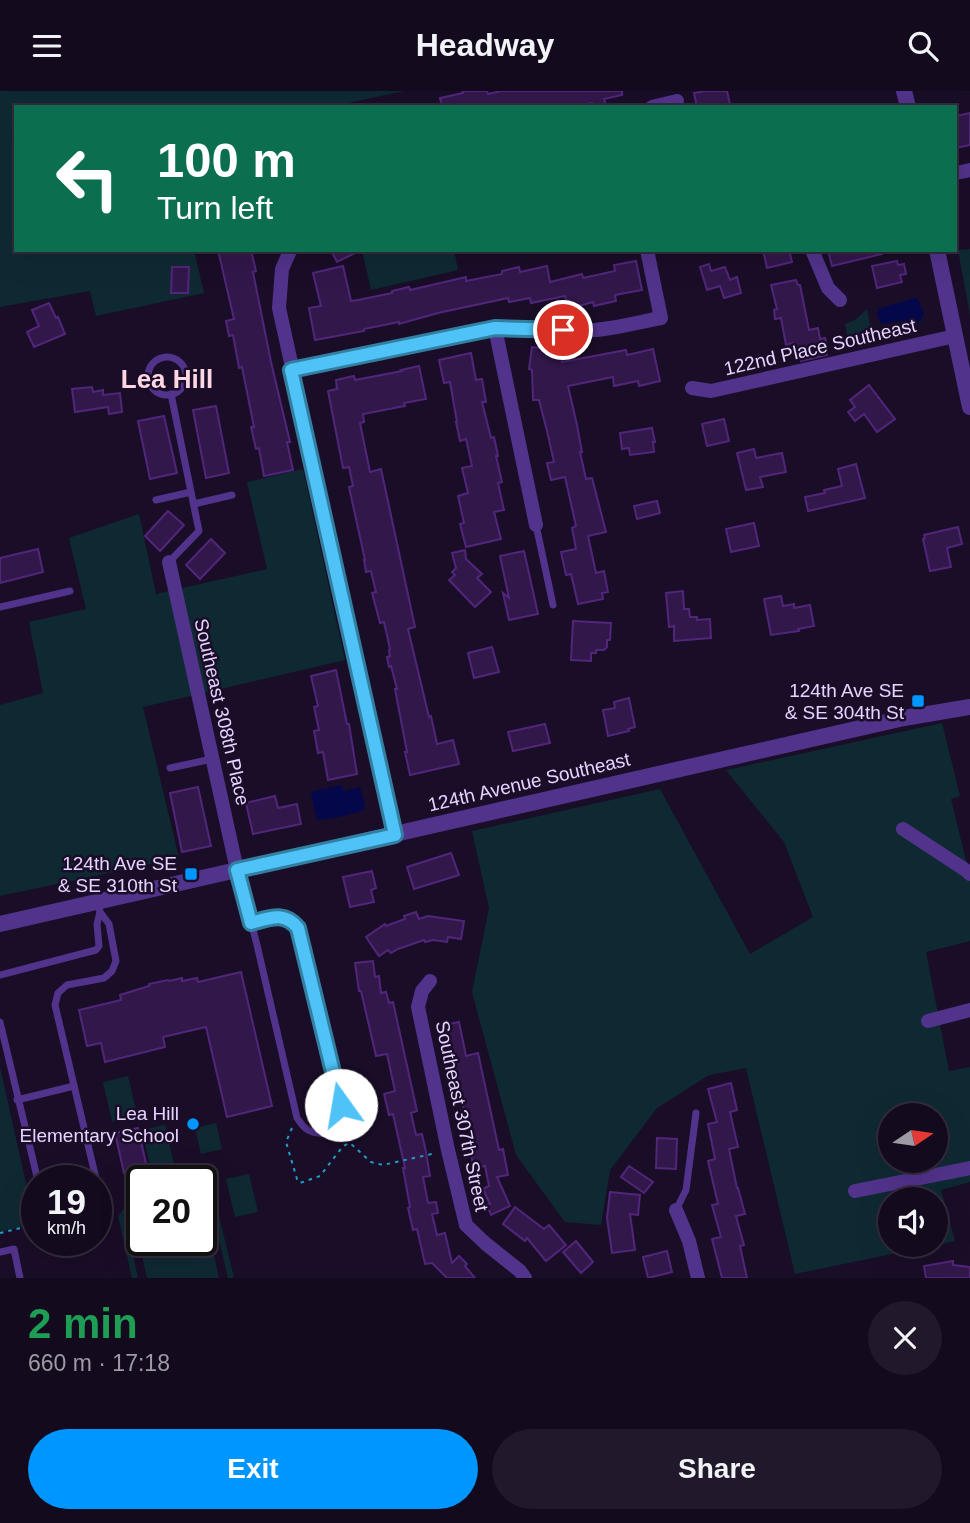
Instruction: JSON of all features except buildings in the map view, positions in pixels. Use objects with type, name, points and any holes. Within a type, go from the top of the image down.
[{"type":"street","points":[[659,105],[677,100]]},
{"type":"street","points":[[289,252],[282,269],[279,307],[395,835]]},
{"type":"street","points":[[291,370],[495,328],[599,330],[662,318],[647,252]]},
{"type":"street","points":[[813,252],[828,288],[840,300]]},
{"type":"street","points":[[937,252],[970,407]]},
{"type":"street","points":[[495,328],[536,524]]},
{"type":"street","name":"122nd Place Southeast","points":[[692,388],[712,391],[955,336]]},
{"type":"street","name":"Southeast 308th Place","points":[[169,562],[237,870]]},
{"type":"street","name":"124th Avenue Southeast","points":[[904,718],[970,695]]},
{"type":"street","name":"124th Avenue Southeast","points":[[0,924],[99,907],[237,870],[904,718],[970,707]]},
{"type":"street","points":[[903,829],[970,874]]},
{"type":"street","name":"Southeast 307th Street","points":[[430,981],[422,991],[418,1007],[466,1225],[520,1271],[524,1278]]},
{"type":"street","points":[[928,1021],[970,1010]]},
{"type":"street","points":[[855,1191],[970,1168]]},
{"type":"street","points":[[676,1210],[689,1241],[698,1278]]},
{"type":"lane","points":[[163,358],[179,362],[185,372],[186,378],[181,388],[171,394],[158,393],[153,389],[148,377],[152,365],[163,358]]},
{"type":"lane","points":[[169,562],[199,531],[171,394]]},
{"type":"lane","points":[[156,500],[191,492]]},
{"type":"lane","points":[[194,504],[232,495]]},
{"type":"lane","points":[[536,524],[553,605]]},
{"type":"lane","points":[[0,607],[70,591]]},
{"type":"lane","points":[[170,768],[213,759]]},
{"type":"lane","points":[[237,870],[297,1118],[304,1127],[315,1133],[328,1131],[341,1118],[342,1111],[298,928],[283,917],[251,923]]},
{"type":"lane","points":[[0,975],[96,950],[100,946],[97,924],[99,907]]},
{"type":"lane","points":[[93,1165],[55,1005],[58,993],[67,985],[104,978],[112,971],[116,961],[114,949],[108,924],[99,907]]},
{"type":"lane","points":[[0,1023],[34,1165]]},
{"type":"lane","points":[[17,1100],[74,1086]]},
{"type":"lane","points":[[676,1210],[686,1190],[696,1112]]},
{"type":"lane","points":[[0,1252],[14,1249],[20,1278]]},
{"type":"path","points":[[297,1118],[286,1142],[300,1183],[320,1176],[343,1146],[350,1143],[371,1161],[383,1165],[448,1150]]},
{"type":"path","points":[[0,1233],[21,1228]]},
{"type":"shaded area","points":[[0,91],[404,91],[348,105],[14,105],[14,252],[194,252],[204,293],[96,316],[90,291],[0,307]]},
{"type":"shaded area","points":[[970,249],[970,315],[958,250]]},
{"type":"shaded area","points":[[362,252],[454,252],[458,270],[371,290]]},
{"type":"shaded area","points":[[917,298],[924,313],[919,324],[880,322],[878,309]]},
{"type":"shaded area","points":[[867,309],[873,340],[849,345],[845,324],[855,320]]},
{"type":"shaded area","points":[[303,469],[345,660],[143,707],[179,858],[0,896],[0,705],[43,693],[29,622],[86,609],[69,538],[139,514],[156,594],[267,569],[247,482]]},
{"type":"shaded area","points":[[942,723],[960,796],[951,799],[970,877],[970,941],[926,952],[949,1071],[970,1067],[970,1182],[948,1188],[878,1187],[878,1257],[795,1274],[746,1068],[709,1075],[657,1108],[610,1170],[601,1225],[565,1222],[516,1155],[472,992],[489,908],[472,831],[660,789],[750,954],[813,917],[784,842],[726,770]]},
{"type":"shaded area","points":[[342,785],[344,791],[360,787],[365,806],[363,810],[317,820],[311,794]]},
{"type":"shaded area","points":[[0,1067],[22,1165],[21,1227],[0,1232]]},
{"type":"shaded area","points":[[128,1076],[137,1115],[112,1121],[103,1082]]},
{"type":"shaded area","points":[[216,1123],[222,1149],[201,1154],[195,1128]]},
{"type":"shaded area","points":[[165,1125],[174,1164],[150,1165],[142,1130]]},
{"type":"shaded area","points":[[249,1174],[258,1212],[235,1217],[226,1179]]},
{"type":"shaded area","points":[[126,1206],[126,1251],[118,1216]]},
{"type":"shaded area","points":[[217,1207],[234,1278],[228,1278],[217,1232]]},
{"type":"shaded area","points":[[948,1216],[955,1241],[948,1242]]},
{"type":"shaded area","points":[[127,1256],[133,1256],[138,1278],[132,1278]]},
{"type":"shaded area","points":[[142,1256],[214,1256],[219,1278],[147,1278]]},
{"type":"place","name":"124th Ave SE & SE 304th St","points":[[918,701]]},
{"type":"place","name":"124th Ave SE & SE 310th St","points":[[191,874]]},
{"type":"place","name":"Lea Hill Elementary School","points":[[193,1124]]},
{"type":"district","name":"Lea Hill","points":[[167,379]]},
{"type":"route","points":[[341,1105],[301,934],[294,923],[283,917],[251,923],[237,870],[395,835],[291,370],[495,328],[563,330]]}]
